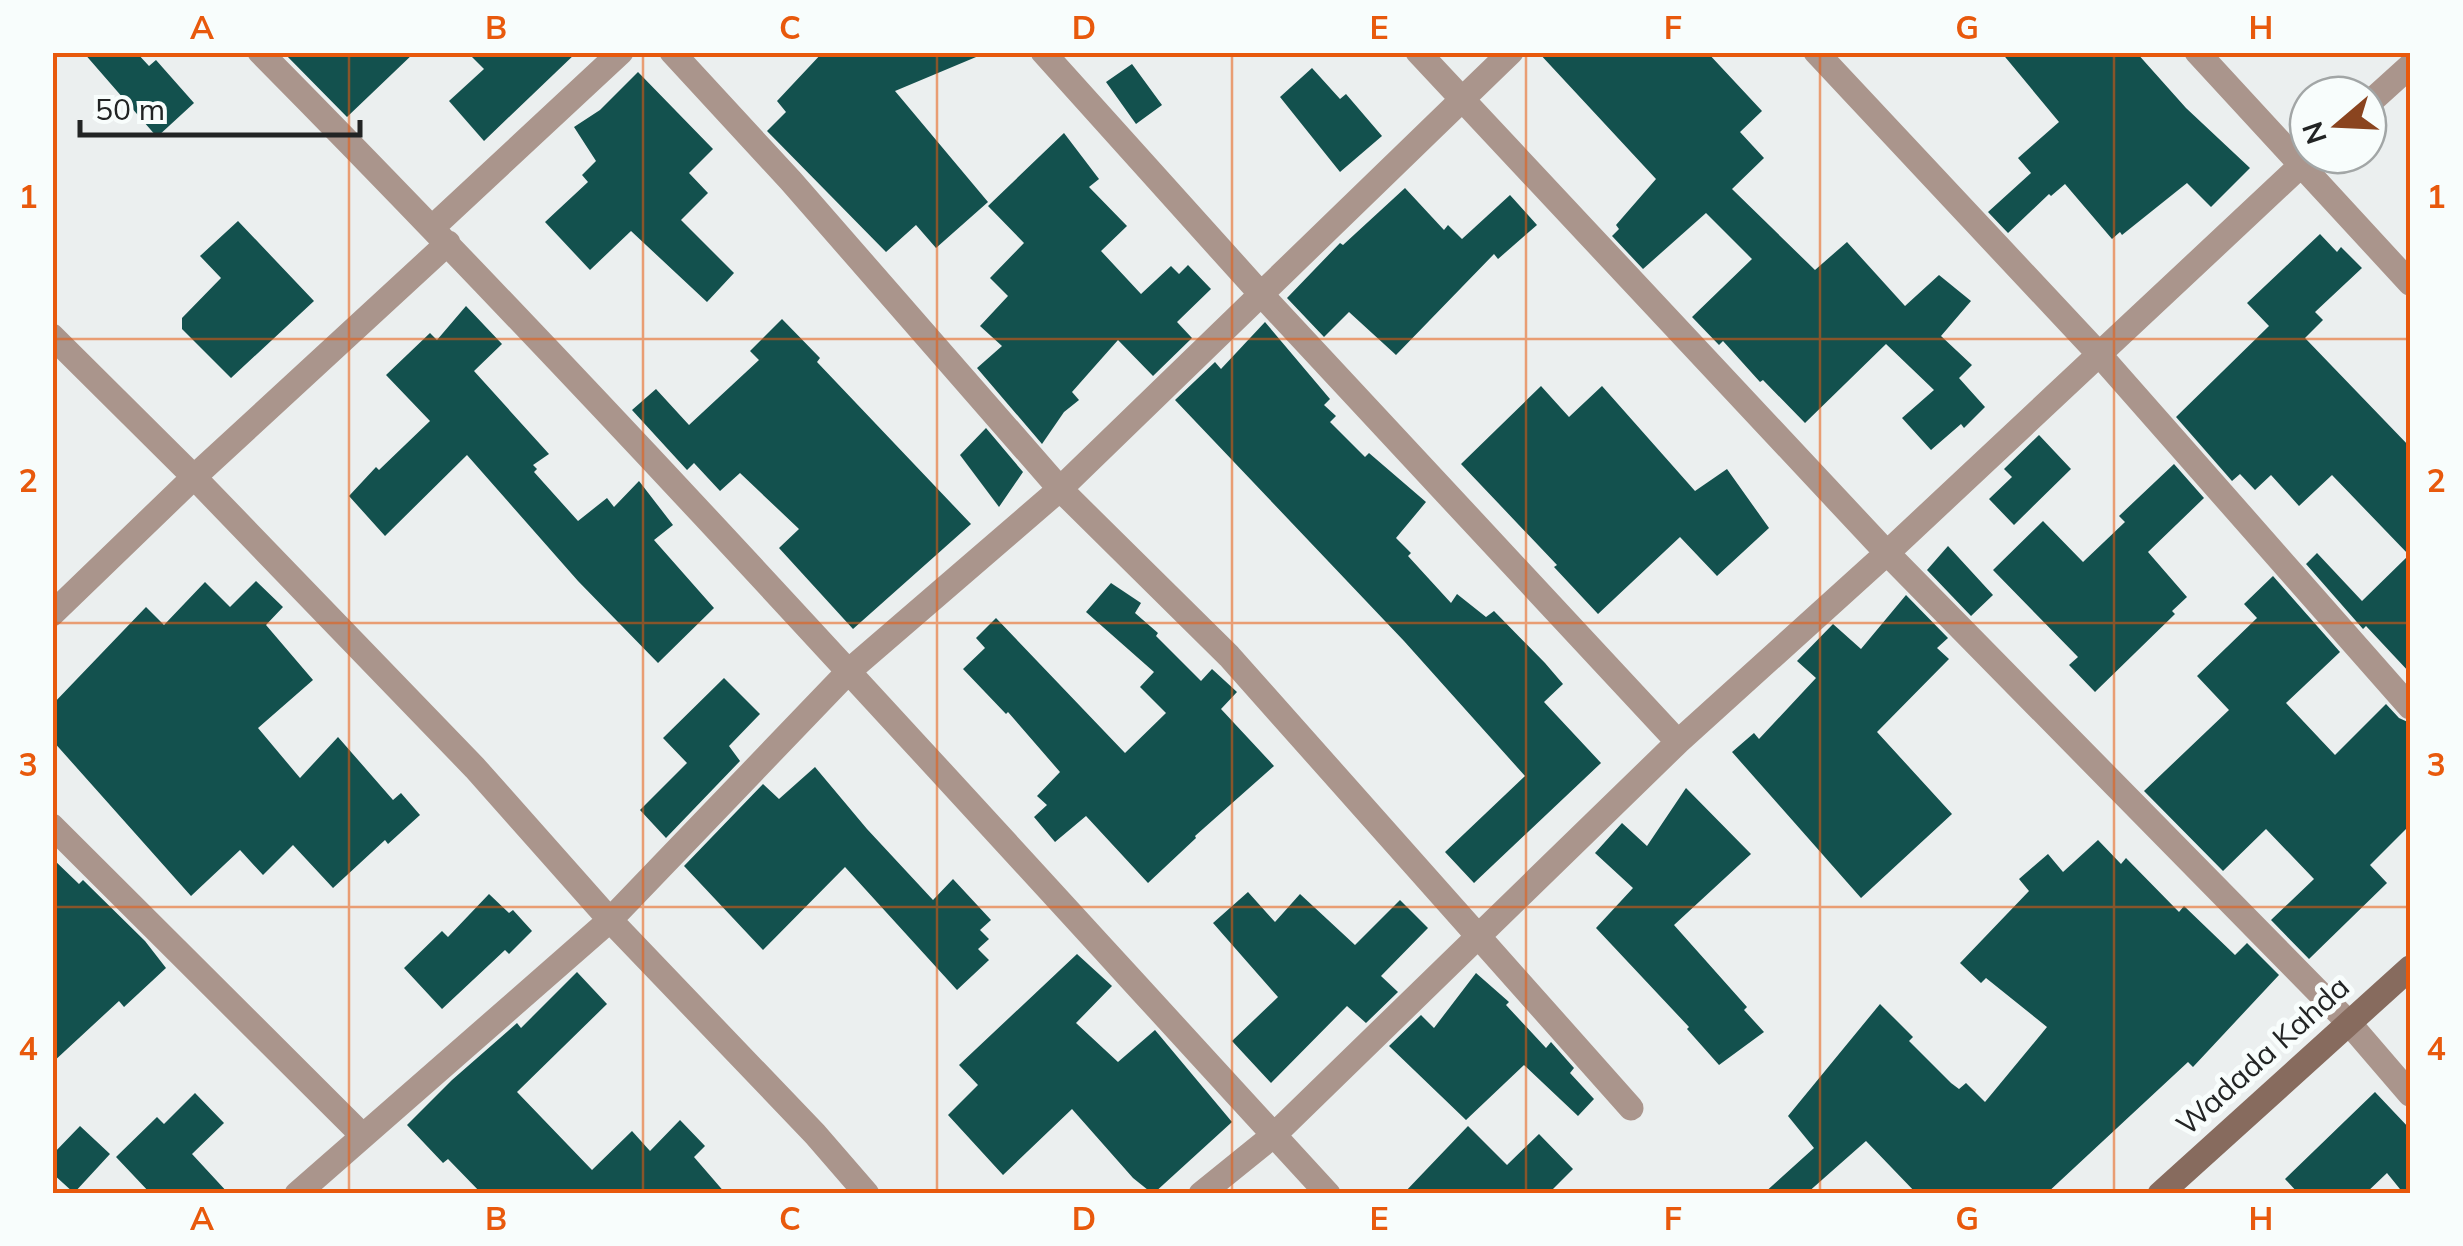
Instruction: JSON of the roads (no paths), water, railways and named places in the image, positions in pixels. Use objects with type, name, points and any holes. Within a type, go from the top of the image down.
[{"type":"main road","name":"Wadada Kahda","points":[[2160,1194],[2410,968]]},
{"type":"street","points":[[260,52],[441,235],[850,670],[1328,1194]]},
{"type":"street","points":[[52,614],[441,235],[621,52]]},
{"type":"street","points":[[672,52],[791,181],[1060,489],[1229,656],[1631,1108]]},
{"type":"street","points":[[1043,52],[1260,293],[1678,742]]},
{"type":"street","points":[[1418,52],[1887,553],[2349,1022],[2410,1094]]},
{"type":"street","points":[[297,1194],[610,920],[850,670],[1060,489],[1511,52]]},
{"type":"street","points":[[1816,52],[2098,353],[2410,707]]},
{"type":"street","points":[[2197,52],[2288,142]]},
{"type":"street","points":[[2388,86],[2410,66]]},
{"type":"street","points":[[1200,1194],[1274,1135],[1678,742],[1887,553],[2290,175]]},
{"type":"street","points":[[2319,175],[2410,282]]},
{"type":"street","points":[[52,336],[475,768],[610,920],[815,1134],[867,1194]]},
{"type":"street","points":[[52,826],[362,1135]]}]
